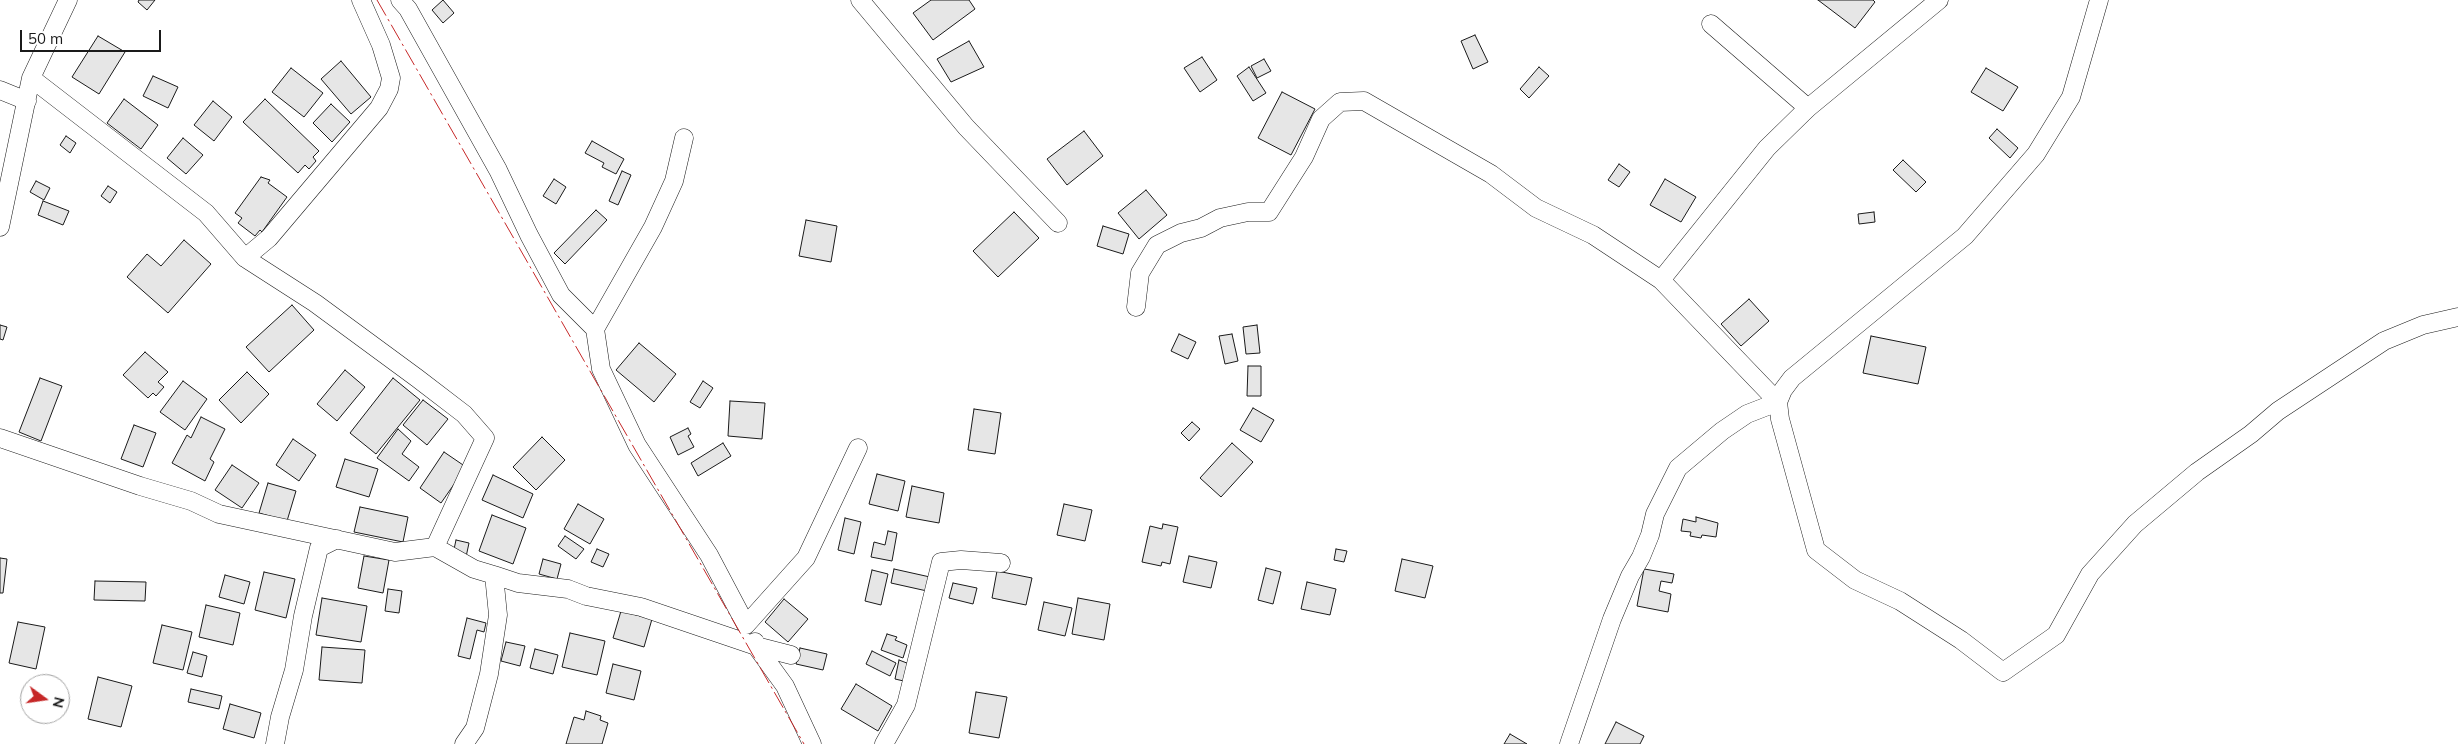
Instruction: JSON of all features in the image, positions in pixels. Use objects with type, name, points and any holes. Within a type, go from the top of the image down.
[{"type":"street","points":[[0,227],[31,78],[68,0]]},
{"type":"street","points":[[245,258],[269,238],[378,108],[389,89],[391,78],[381,45],[361,0]]},
{"type":"street","points":[[400,0],[408,9],[493,161],[528,235],[562,295],[595,330],[601,368],[637,445],[709,555],[756,646],[785,686],[812,744]]},
{"type":"street","points":[[860,0],[966,127],[1058,223]]},
{"type":"street","points":[[1661,280],[1767,148],[1808,108],[1939,0]]},
{"type":"street","points":[[2099,0],[2071,97],[2036,154],[1965,236],[1792,378],[1783,390],[1778,402],[1780,419],[1816,550],[1855,580],[1900,601],[1961,640],[2003,672],[2056,635],[2097,567],[2135,524],[2197,472],[2251,434],[2278,411],[2310,392],[2384,341],[2423,325],[2458,317]]},
{"type":"street","points":[[1711,24],[1808,108]]},
{"type":"street","points":[[31,78],[206,213],[245,258],[315,303],[464,414],[484,438],[435,547]]},
{"type":"street","points":[[0,90],[27,101]]},
{"type":"street","points":[[1136,306],[1140,273],[1157,245],[1181,233],[1201,228],[1220,218],[1248,212],[1269,212],[1304,157],[1321,120],[1340,102],[1364,101],[1491,174],[1536,208],[1594,235],[1661,280],[1778,402]]},
{"type":"street","points":[[595,330],[652,227],[674,181],[684,138]]},
{"type":"street","points":[[1569,744],[1616,610],[1630,576],[1641,557],[1655,514],[1678,468],[1722,430],[1747,414],[1778,402]]},
{"type":"street","points":[[0,438],[140,486],[191,501],[219,514],[395,552],[435,547],[474,569],[494,576],[518,583],[568,589],[586,596],[641,607],[756,646],[791,655]]},
{"type":"street","points":[[746,625],[806,558],[858,448]]},
{"type":"street","points":[[275,744],[280,717],[294,670],[303,616],[319,548],[337,539]]},
{"type":"street","points":[[884,744],[906,705],[941,562],[961,560],[1001,563]]},
{"type":"street","points":[[464,744],[475,728],[489,674],[498,615],[494,576]]},
{"type":"building","points":[[139,0],[155,0],[147,10],[138,2]]},
{"type":"building","points":[[443,0],[454,13],[443,23],[432,10]]},
{"type":"building","points":[[931,0],[969,0],[975,9],[933,40],[913,13]]},
{"type":"building","points":[[1818,0],[1873,0],[1875,2],[1855,28]]},
{"type":"building","points":[[1475,35],[1488,62],[1473,69],[1461,41]]},
{"type":"building","points":[[98,36],[125,52],[99,94],[72,77]]},
{"type":"building","points":[[969,41],[984,67],[951,82],[937,59]]},
{"type":"building","points":[[1202,57],[1217,80],[1200,92],[1184,68]]},
{"type":"building","points":[[1264,59],[1271,71],[1257,78],[1251,66]]},
{"type":"building","points":[[341,61],[371,97],[351,114],[321,79]]},
{"type":"building","points":[[1249,67],[1266,93],[1253,101],[1237,76]]},
{"type":"building","points":[[1539,67],[1549,76],[1529,98],[1520,89]]},
{"type":"building","points":[[291,68],[323,93],[304,117],[272,92]]},
{"type":"building","points":[[1986,68],[2018,87],[2003,111],[1971,92]]},
{"type":"building","points":[[153,76],[178,87],[168,108],[143,96]]},
{"type":"building","points":[[1282,92],[1315,109],[1291,155],[1258,138]]},
{"type":"building","points":[[124,99],[158,125],[141,149],[107,123]]},
{"type":"building","points":[[265,99],[319,151],[313,157],[316,161],[309,169],[305,165],[298,173],[243,122]]},
{"type":"building","points":[[213,101],[232,117],[214,141],[194,125]]},
{"type":"building","points":[[331,104],[350,122],[332,142],[313,123]]},
{"type":"building","points":[[1997,129],[2018,148],[2010,158],[1989,138]]},
{"type":"building","points":[[1084,131],[1103,156],[1067,185],[1047,159]]},
{"type":"building","points":[[66,136],[76,143],[70,153],[60,145]]},
{"type":"building","points":[[183,138],[203,155],[186,174],[167,158]]},
{"type":"building","points":[[592,141],[624,159],[616,174],[602,167],[604,163],[585,153]]},
{"type":"building","points":[[1903,160],[1926,182],[1916,192],[1893,170]]},
{"type":"building","points":[[1619,164],[1630,172],[1619,187],[1608,180]]},
{"type":"building","points":[[622,171],[631,175],[618,205],[609,201]]},
{"type":"building","points":[[261,177],[270,180],[268,183],[287,197],[262,232],[260,230],[255,236],[238,223],[242,218],[235,213]]},
{"type":"building","points":[[554,179],[566,187],[556,204],[543,196]]},
{"type":"building","points":[[1665,179],[1696,197],[1681,222],[1650,205]]},
{"type":"building","points":[[36,181],[50,188],[44,200],[30,192]]},
{"type":"building","points":[[108,186],[117,192],[110,203],[101,196]]},
{"type":"building","points":[[1146,190],[1167,215],[1139,239],[1118,213]]},
{"type":"building","points":[[43,201],[69,211],[63,225],[38,215]]},
{"type":"building","points":[[596,210],[607,220],[565,264],[554,253]]},
{"type":"building","points":[[1014,212],[1039,238],[998,277],[973,251]]},
{"type":"building","points":[[1874,212],[1875,222],[1859,224],[1858,214]]},
{"type":"building","points":[[806,220],[837,226],[831,262],[799,256]]},
{"type":"building","points":[[1103,226],[1129,234],[1123,254],[1097,246]]},
{"type":"building","points":[[184,240],[211,264],[168,313],[127,277],[147,254],[161,266]]},
{"type":"building","points":[[1749,299],[1769,321],[1741,346],[1721,324]]},
{"type":"building","points":[[292,305],[314,330],[269,372],[246,347]]},
{"type":"building","points":[[0,325],[7,327],[3,340],[0,339]]},
{"type":"building","points":[[1257,325],[1260,353],[1246,354],[1243,327]]},
{"type":"building","points":[[1179,334],[1196,342],[1188,359],[1171,351]]},
{"type":"building","points":[[1232,334],[1238,361],[1225,364],[1219,336]]},
{"type":"building","points":[[1871,336],[1926,347],[1918,384],[1863,373]]},
{"type":"building","points":[[639,343],[676,374],[654,402],[616,370]]},
{"type":"building","points":[[145,352],[168,372],[158,382],[164,387],[156,396],[153,393],[148,398],[123,375]]},
{"type":"building","points":[[1248,366],[1261,366],[1261,396],[1247,396]]},
{"type":"building","points":[[345,370],[365,387],[337,421],[317,404]]},
{"type":"building","points":[[247,372],[269,394],[241,423],[219,400]]},
{"type":"building","points":[[40,378],[62,386],[41,441],[19,432]]},
{"type":"building","points":[[393,378],[420,400],[376,454],[350,433]]},
{"type":"building","points":[[183,381],[207,399],[185,430],[160,412]]},
{"type":"building","points":[[703,381],[713,388],[700,408],[690,402]]},
{"type":"building","points":[[423,400],[448,419],[427,445],[403,425]]},
{"type":"building","points":[[730,401],[765,403],[762,439],[728,436]]},
{"type":"building","points":[[1253,408],[1274,420],[1261,442],[1240,430]]},
{"type":"building","points":[[974,409],[1001,413],[995,454],[968,450]]},
{"type":"building","points":[[201,417],[225,429],[210,459],[214,462],[205,481],[172,463],[187,435],[191,438]]},
{"type":"building","points":[[1192,422],[1200,429],[1189,441],[1181,433]]},
{"type":"building","points":[[134,425],[156,433],[143,467],[121,459]]},
{"type":"building","points":[[688,428],[691,434],[688,436],[694,447],[678,455],[670,437]]},
{"type":"building","points":[[398,429],[411,441],[402,454],[419,467],[409,481],[377,458]]},
{"type":"building","points":[[542,437],[565,460],[536,490],[513,467]]},
{"type":"building","points":[[293,439],[316,455],[299,481],[276,465]]},
{"type":"building","points":[[723,443],[731,456],[698,476],[691,463]]},
{"type":"building","points":[[1232,443],[1253,462],[1221,497],[1200,478]]},
{"type":"building","points":[[444,452],[466,467],[441,503],[420,488]]},
{"type":"building","points":[[345,459],[378,469],[369,497],[336,487]]},
{"type":"building","points":[[232,465],[259,483],[242,508],[215,490]]},
{"type":"building","points":[[877,474],[905,481],[898,511],[869,504]]},
{"type":"building","points":[[493,475],[533,494],[523,518],[482,500]]},
{"type":"building","points":[[268,483],[296,491],[287,521],[259,513]]},
{"type":"building","points":[[912,486],[944,493],[939,523],[906,517]]},
{"type":"building","points":[[578,504],[604,519],[590,544],[564,529]]},
{"type":"building","points":[[1064,504],[1092,510],[1085,541],[1057,535]]},
{"type":"building","points":[[360,507],[408,517],[403,542],[354,532]]},
{"type":"building","points":[[492,515],[526,528],[513,564],[479,551]]},
{"type":"building","points":[[1696,517],[1718,523],[1716,537],[1702,535],[1701,538],[1690,536],[1691,532],[1681,531],[1683,519],[1696,522]]},
{"type":"building","points":[[845,518],[861,522],[854,554],[838,550]]},
{"type":"building","points":[[1163,524],[1178,527],[1170,564],[1162,562],[1161,566],[1142,562],[1150,526],[1162,529]]},
{"type":"building","points":[[888,531],[897,533],[892,561],[871,557],[874,542],[885,545]]},
{"type":"building","points":[[565,536],[584,549],[576,559],[558,546]]},
{"type":"building","points":[[456,540],[469,543],[466,557],[453,554]]},
{"type":"building","points":[[597,549],[609,554],[603,567],[591,562]]},
{"type":"building","points":[[1336,549],[1347,551],[1344,562],[1334,560]]},
{"type":"building","points":[[364,556],[389,560],[383,593],[358,588]]},
{"type":"building","points":[[1189,556],[1217,562],[1211,588],[1183,582]]},
{"type":"building","points":[[0,558],[7,559],[3,593],[0,593]]},
{"type":"building","points":[[543,559],[561,564],[557,579],[539,574]]},
{"type":"building","points":[[1402,559],[1433,566],[1425,598],[1395,591]]},
{"type":"building","points":[[1266,568],[1281,572],[1273,604],[1258,600]]},
{"type":"building","points":[[894,569],[930,577],[927,591],[891,583]]},
{"type":"building","points":[[1644,569],[1674,574],[1672,583],[1661,581],[1659,591],[1671,594],[1668,612],[1637,606]]},
{"type":"building","points":[[872,570],[888,574],[881,605],[865,601]]},
{"type":"building","points":[[997,571],[1032,578],[1026,605],[992,598]]},
{"type":"building","points":[[264,572],[295,579],[286,618],[255,610]]},
{"type":"building","points":[[225,575],[250,582],[244,604],[219,597]]},
{"type":"building","points":[[95,581],[146,582],[145,601],[94,600]]},
{"type":"building","points":[[1307,582],[1336,589],[1330,615],[1301,609]]},
{"type":"building","points":[[953,583],[977,588],[973,604],[949,598]]},
{"type":"building","points":[[388,589],[402,591],[399,613],[385,611]]},
{"type":"building","points":[[322,598],[367,606],[361,642],[316,635]]},
{"type":"building","points":[[1078,598],[1110,604],[1104,640],[1072,634]]},
{"type":"building","points":[[784,599],[808,619],[788,642],[765,622]]},
{"type":"building","points":[[1044,602],[1072,608],[1065,636],[1038,630]]},
{"type":"building","points":[[206,605],[240,613],[233,645],[199,637]]},
{"type":"building","points":[[621,611],[652,619],[644,647],[613,638]]},
{"type":"building","points":[[467,618],[486,623],[484,632],[477,630],[470,659],[458,656]]},
{"type":"building","points":[[18,622],[45,627],[36,669],[9,663]]},
{"type":"building","points":[[162,625],[192,632],[183,670],[153,663]]},
{"type":"building","points":[[570,633],[605,641],[597,675],[562,667]]},
{"type":"building","points":[[887,634],[897,637],[895,640],[907,645],[903,658],[881,650]]},
{"type":"building","points":[[506,642],[525,646],[520,666],[501,661]]},
{"type":"building","points":[[322,647],[365,650],[362,683],[319,680]]},
{"type":"building","points":[[800,648],[827,654],[823,670],[796,664]]},
{"type":"building","points":[[535,649],[558,655],[553,674],[530,668]]},
{"type":"building","points":[[872,651],[896,663],[890,676],[866,664]]},
{"type":"building","points":[[193,652],[207,656],[202,677],[187,673]]},
{"type":"building","points":[[899,660],[912,665],[908,682],[895,679]]},
{"type":"building","points":[[613,664],[641,671],[634,700],[606,693]]},
{"type":"building","points":[[98,677],[132,686],[121,727],[88,719]]},
{"type":"building","points":[[856,684],[892,706],[878,731],[841,709]]},
{"type":"building","points":[[191,689],[222,696],[219,709],[188,702]]},
{"type":"building","points":[[976,692],[1007,697],[999,738],[969,733]]},
{"type":"building","points":[[230,704],[261,713],[254,738],[223,729]]},
{"type":"building","points":[[586,711],[601,716],[600,720],[608,723],[602,744],[566,744],[574,717],[584,720]]},
{"type":"building","points":[[1616,722],[1644,736],[1640,744],[1605,744]]},
{"type":"building","points":[[1510,734],[1527,744],[1504,744]]},
{"type":"power","points":[[377,0],[804,744]]}]
